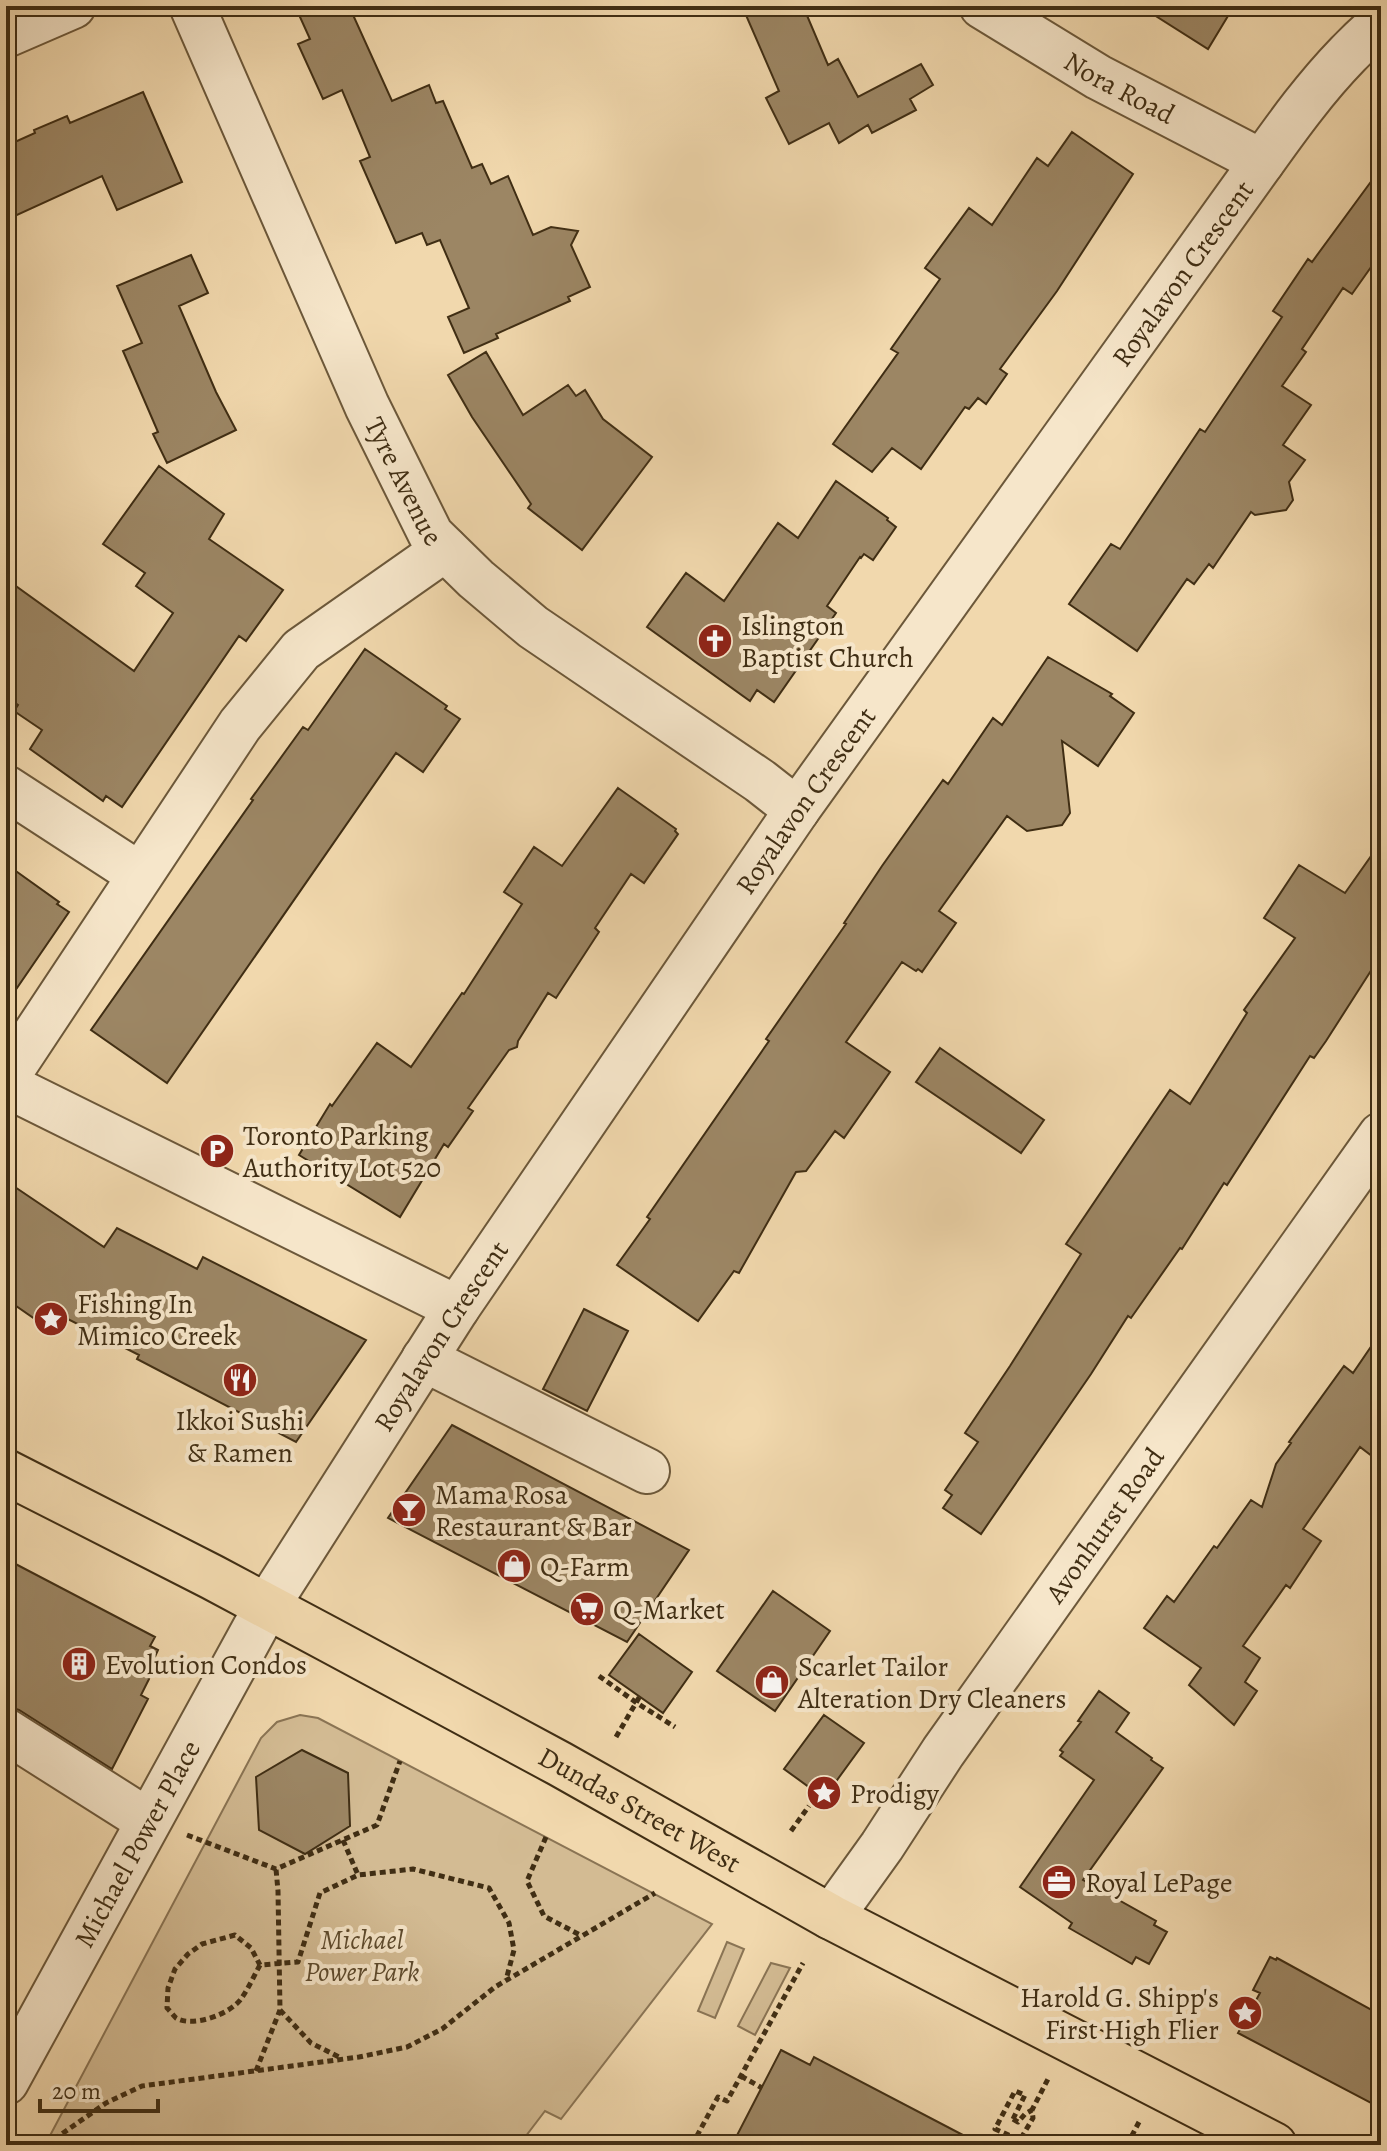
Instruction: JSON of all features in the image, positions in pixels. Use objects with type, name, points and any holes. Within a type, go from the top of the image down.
[{"type":"main road","name":"Dundas Street West","points":[[6,1472],[267,1606],[546,1757],[831,1917],[1274,2145]]},
{"type":"street","points":[[6,35],[73,6]]},
{"type":"street","name":"Tyre Avenue","points":[[192,6],[367,406],[431,535],[476,579],[533,627],[760,781],[797,810]]},
{"type":"street","name":"Nora Road","points":[[982,6],[1098,77],[1262,162]]},
{"type":"street","name":"Royalavon Crescent","points":[[267,1606],[457,1308],[797,810],[1306,102],[1334,69],[1381,24]]},
{"type":"street","points":[[6,1078],[240,725],[301,650],[445,549]]},
{"type":"street","points":[[6,788],[140,875]]},
{"type":"street","points":[[6,1085],[457,1308]]},
{"type":"street","name":"Avonhurst Road","points":[[831,1917],[943,1752],[1381,1135]]},
{"type":"street","points":[[424,1359],[647,1471]]},
{"type":"street","name":"Michael Power Place","points":[[6,2082],[267,1606]]},
{"type":"street","points":[[6,1731],[148,1821]]},
{"type":"path","points":[[599,1676],[675,1727]]},
{"type":"path","points":[[616,1737],[638,1700]]},
{"type":"path","points":[[148,1821],[276,1869],[377,1825],[400,1761]]},
{"type":"path","points":[[791,1831],[809,1806]]},
{"type":"path","points":[[546,1837],[527,1881],[544,1916],[582,1936]]},
{"type":"path","points":[[343,1840],[358,1875]]},
{"type":"path","points":[[256,2071],[280,2010],[276,1869]]},
{"type":"path","points":[[260,1965],[298,1962],[320,1893],[358,1875],[413,1869],[489,1888],[509,1923],[514,1950],[506,1981]]},
{"type":"path","points":[[46,2145],[106,2103],[142,2086],[342,2059],[407,2047],[442,2029],[495,1987],[655,1893]]},
{"type":"path","points":[[235,1935],[251,1948],[260,1965],[239,2002],[218,2015],[189,2021],[175,2017],[167,2008],[168,1988],[175,1969],[202,1944],[235,1935]]},
{"type":"path","points":[[692,2145],[718,2097],[727,2101],[803,1963]]},
{"type":"path","points":[[280,2010],[311,2043],[342,2059]]},
{"type":"path","points":[[741,2076],[762,2088]]},
{"type":"path","points":[[1015,2091],[1025,2095],[1013,2119],[1018,2122],[1032,2110],[1033,2118],[1020,2140],[1008,2135],[995,2129],[1015,2091]]},
{"type":"path","points":[[1127,2145],[1141,2118]]},
{"type":"path","points":[[1002,2145],[1008,2135]]},
{"type":"green space","name":"Michael Power Park","points":[[300,1715],[318,1718],[712,1924],[561,2119],[545,2111],[519,2145],[45,2145],[261,1738],[277,1722]]},
{"type":"green space","points":[[727,1942],[744,1949],[715,2018],[698,2011]]},
{"type":"green space","points":[[771,1963],[790,1968],[755,2035],[738,2026]]},
{"type":"building","points":[[295,6],[349,6],[392,101],[429,85],[436,103],[443,101],[472,168],[482,164],[491,184],[508,176],[533,235],[551,227],[578,231],[571,245],[590,287],[568,297],[570,301],[496,334],[498,338],[464,353],[448,317],[469,308],[440,240],[427,245],[422,233],[396,243],[360,161],[370,157],[342,90],[323,99],[298,44],[310,39]]},
{"type":"building","points":[[742,6],[803,6],[828,65],[838,59],[858,97],[921,64],[933,85],[910,99],[916,110],[872,133],[868,125],[839,143],[829,123],[789,144],[766,98],[779,91]]},
{"type":"building","points":[[1140,6],[1234,6],[1208,49]]},
{"type":"building","points":[[143,92],[182,182],[117,210],[102,176],[6,220],[6,146],[67,116],[70,123]]},
{"type":"building","points":[[1072,132],[1133,174],[1057,291],[1000,369],[1007,374],[986,404],[978,398],[969,409],[965,407],[921,469],[892,448],[872,472],[833,444],[898,353],[891,349],[940,279],[925,268],[969,208],[992,225],[1037,158],[1048,166]]},
{"type":"building","points":[[1381,168],[1381,253],[1352,294],[1343,288],[1302,349],[1306,352],[1282,386],[1311,405],[1283,445],[1305,460],[1289,482],[1293,500],[1286,510],[1255,515],[1251,512],[1213,568],[1209,564],[1194,584],[1187,579],[1137,651],[1069,604],[1111,544],[1120,549],[1200,429],[1205,432],[1282,317],[1273,311],[1308,259],[1312,262]]},
{"type":"building","points":[[191,255],[208,293],[179,306],[236,430],[167,463],[153,434],[158,432],[123,351],[142,343],[117,286]]},
{"type":"building","points":[[486,352],[523,415],[568,385],[576,396],[585,390],[603,419],[652,457],[582,550],[528,508],[531,504],[472,417],[448,375]]},
{"type":"building","points":[[159,466],[224,514],[209,539],[283,590],[246,641],[239,636],[122,807],[106,796],[103,801],[30,749],[42,730],[14,711],[18,705],[6,696],[6,579],[134,671],[173,613],[136,586],[145,573],[103,544]]},
{"type":"building","points":[[836,481],[896,527],[873,560],[864,554],[860,557],[827,606],[836,613],[774,702],[757,690],[750,701],[647,627],[686,573],[724,601],[778,523],[798,538]]},
{"type":"building","points":[[365,649],[447,706],[445,709],[460,719],[423,772],[396,753],[167,1083],[91,1030],[251,799],[303,727],[308,730]]},
{"type":"building","points":[[1048,657],[1112,694],[1110,696],[1134,713],[1098,766],[1062,741],[1070,813],[1062,825],[1027,831],[1007,816],[939,911],[956,923],[922,972],[902,962],[846,1042],[890,1072],[844,1138],[835,1131],[806,1171],[796,1172],[739,1273],[734,1271],[698,1321],[617,1265],[769,1041],[766,1039],[846,924],[882,866],[943,780],[948,784],[993,718],[1002,725]]},
{"type":"building","points":[[618,788],[676,829],[678,834],[644,883],[631,874],[595,928],[599,932],[556,998],[548,993],[517,1047],[509,1050],[468,1108],[473,1111],[448,1147],[444,1144],[400,1217],[299,1155],[330,1104],[332,1106],[377,1043],[411,1067],[464,994],[522,904],[504,892],[534,847],[562,866]]},
{"type":"building","points":[[1381,842],[1381,955],[1326,1041],[1314,1058],[1310,1056],[1227,1185],[1224,1183],[1182,1249],[1131,1318],[1128,1316],[981,1534],[943,1508],[952,1495],[945,1490],[978,1442],[965,1433],[1081,1254],[1066,1244],[1170,1090],[1190,1104],[1247,1013],[1244,1010],[1295,938],[1264,918],[1299,865],[1345,893]]},
{"type":"building","points":[[6,864],[69,912],[6,1004]]},
{"type":"building","points":[[940,1048],[1044,1120],[1021,1153],[916,1082]]},
{"type":"building","points":[[6,1181],[104,1247],[117,1228],[197,1269],[203,1257],[366,1340],[296,1442],[58,1314],[48,1328],[6,1299]]},
{"type":"building","points":[[584,1309],[628,1331],[587,1411],[543,1389]]},
{"type":"building","points":[[1381,1332],[1381,1463],[1360,1447],[1303,1529],[1321,1541],[1290,1588],[1286,1585],[1243,1646],[1260,1658],[1245,1682],[1257,1691],[1234,1725],[1189,1685],[1201,1668],[1144,1628],[1167,1596],[1174,1602],[1251,1500],[1262,1507],[1276,1464],[1289,1442],[1344,1366],[1353,1373]]},
{"type":"building","points":[[452,1425],[689,1550],[627,1642],[388,1518]]},
{"type":"building","name":"Evolution Condos","points":[[6,1559],[155,1637],[150,1646],[158,1650],[141,1695],[148,1699],[112,1769],[19,1710],[6,1706]]},
{"type":"building","points":[[773,1591],[830,1631],[775,1711],[717,1671]]},
{"type":"building","points":[[639,1634],[692,1672],[663,1713],[609,1675]]},
{"type":"building","points":[[1099,1691],[1129,1713],[1116,1732],[1163,1768],[1083,1880],[1156,1921],[1154,1925],[1167,1932],[1149,1964],[1136,1957],[1132,1964],[1069,1928],[1072,1923],[1020,1887],[1094,1780],[1060,1756],[1063,1752],[1060,1750]]},
{"type":"building","points":[[824,1715],[864,1743],[824,1798],[784,1769]]},
{"type":"building","points":[[302,1750],[348,1773],[350,1826],[305,1854],[259,1830],[256,1777]]},
{"type":"building","points":[[1270,1957],[1381,2015],[1381,2084],[1371,2103],[1238,2033],[1260,1993],[1253,1990]]},
{"type":"building","points":[[781,2050],[810,2065],[814,2057],[982,2145],[732,2145]]},
{"type":"place","name":"Islington Baptist Church","points":[[715,641]]},
{"type":"place","name":"Toronto Parking Authority Lot 520","points":[[217,1151]]},
{"type":"place","name":"Fishing In Mimico Creek","points":[[51,1319]]},
{"type":"place","name":"Ikkoi Sushi & Ramen","points":[[240,1380]]},
{"type":"place","name":"Mama Rosa Restaurant & Bar","points":[[409,1510]]},
{"type":"place","name":"Q-Farm","points":[[514,1566]]},
{"type":"place","name":"Q-Market","points":[[587,1609]]},
{"type":"place","name":"Evolution Condos","points":[[79,1664]]},
{"type":"place","name":"Scarlet Tailor Alteration Dry Cleaners","points":[[772,1682]]},
{"type":"place","name":"Prodigy","points":[[824,1793]]},
{"type":"place","name":"Royal LePage","points":[[1059,1882]]},
{"type":"place","name":"Harold G. Shipp's First High Flier","points":[[1245,2013]]}]
